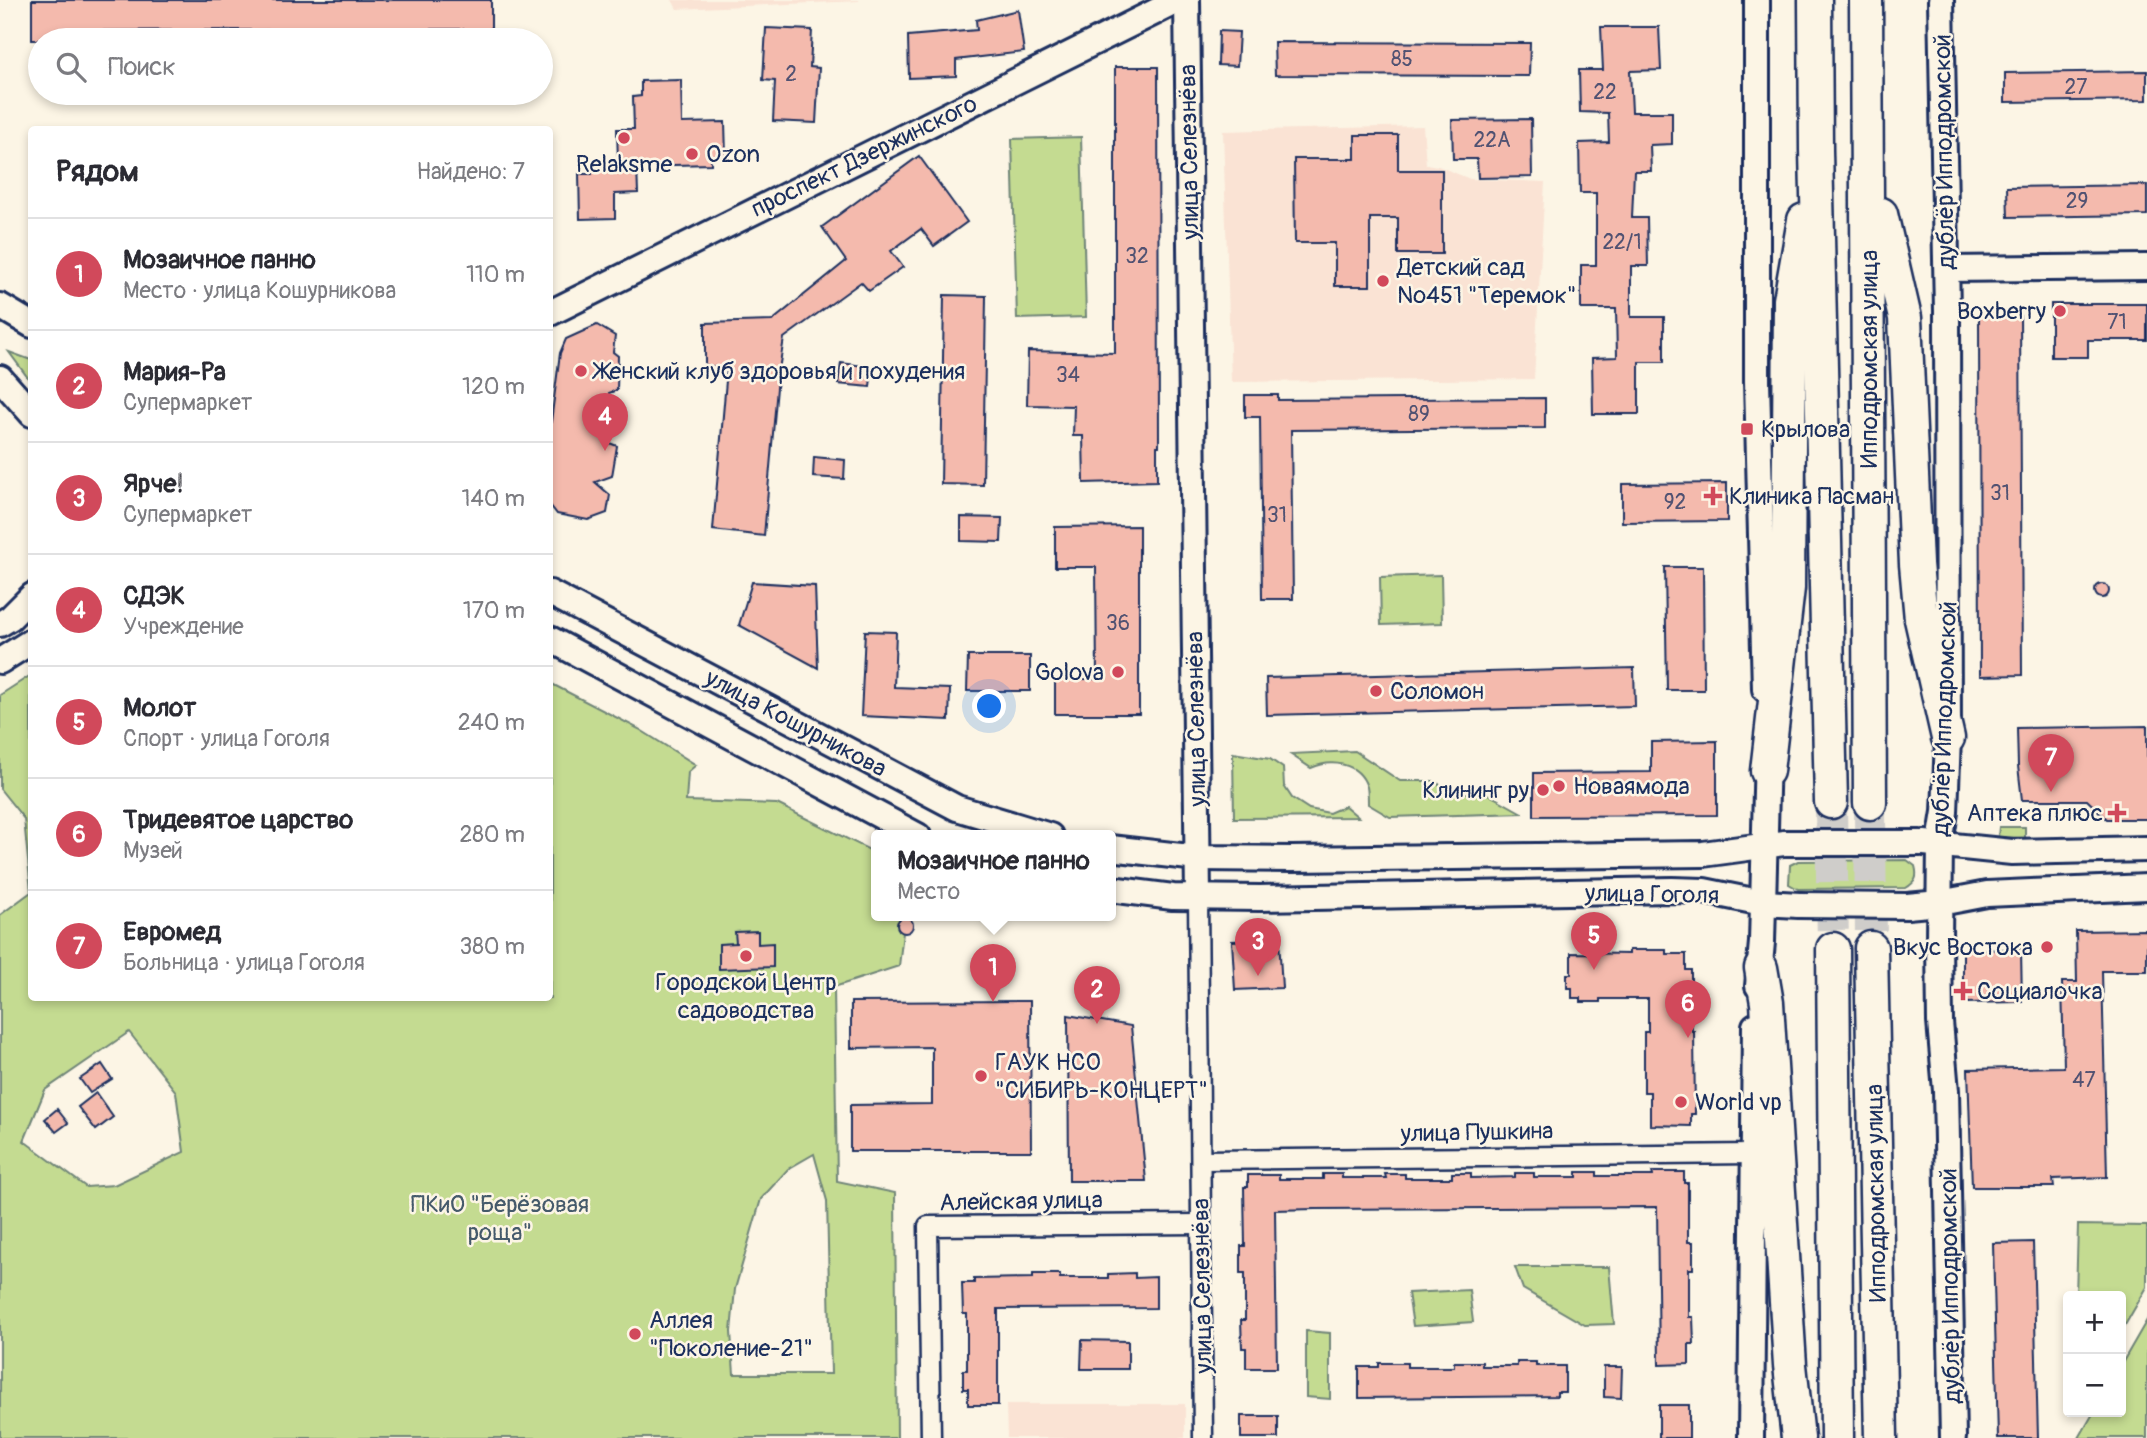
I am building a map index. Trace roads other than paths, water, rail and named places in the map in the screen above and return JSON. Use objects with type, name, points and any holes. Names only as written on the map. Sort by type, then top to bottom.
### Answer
[{"type":"highway","name":"Ипподромская улица","points":[[1815,0],[1831,802]]},
{"type":"highway","name":"Ипподромская улица","points":[[1866,0],[1870,803]]},
{"type":"highway","points":[[1767,771],[1788,588],[1790,300],[1816,150]]},
{"type":"highway","points":[[1868,161],[1905,318],[1921,620],[1948,738]]},
{"type":"highway","name":"Ипподромская улица","points":[[1871,948],[1881,1438]]},
{"type":"highway","name":"Ипподромская улица","points":[[1833,949],[1837,1438]]},
{"type":"highway","points":[[1762,955],[1790,1365],[1798,1438]]},
{"type":"street","name":"проспект Дзержинского","points":[[553,312],[1179,0]]},
{"type":"street","name":"улица Селезнёва","points":[[1186,0],[1202,1160],[1200,1224],[1203,1438]]},
{"type":"street","points":[[1751,1438],[1756,1001],[1762,955],[1767,771],[1757,381],[1757,0]]},
{"type":"street","name":"дублёр Ипподромской","points":[[1941,0],[1947,269],[1948,738],[1945,812],[1931,843],[1940,903],[1940,1022],[1946,1091],[1953,1438]]},
{"type":"street","points":[[1947,269],[2147,267]]},
{"type":"street","points":[[0,306],[28,323]]},
{"type":"street","points":[[0,378],[28,410]]},
{"type":"street","name":"улица Кошурникова","points":[[553,595],[957,808],[1030,830]]},
{"type":"street","points":[[0,624],[28,600]]},
{"type":"street","name":"улица Кошурникова","points":[[553,641],[907,830]]},
{"type":"street","points":[[0,661],[28,644]]},
{"type":"street","name":"улица Гоголя","points":[[1198,858],[1703,854],[1784,843],[1931,843],[2012,852],[2147,849]]},
{"type":"street","points":[[1116,849],[1198,858]]},
{"type":"street","name":"улица Гоголя","points":[[1198,897],[1672,890],[1704,891],[1763,903],[1907,906],[1987,894],[2147,887]]},
{"type":"street","points":[[1116,890],[1198,897]]},
{"type":"street","name":"улица Пушкина","points":[[1202,1160],[1753,1154]]},
{"type":"street","name":"Алейская улица","points":[[931,1438],[928,1226],[1200,1224]]},
{"type":"tunnel","points":[[1831,802],[1833,949]]},
{"type":"tunnel","points":[[1870,803],[1871,948]]},
{"type":"place","name":"Relaksme","points":[[624,138]]},
{"type":"place","name":"Ozon","points":[[692,154]]},
{"type":"place","name":"Детский сад №451 \"Теремок\"","points":[[1383,281]]},
{"type":"place","name":"Boxberry","points":[[2060,311]]},
{"type":"place","name":"Женский клуб здоровья и похудения","points":[[581,371]]},
{"type":"place","name":"Крылова","points":[[1747,429]]},
{"type":"place","name":"СДЭК","points":[[605,451]]},
{"type":"place","name":"Клиника Пасман","points":[[1713,496]]},
{"type":"place","name":"Golova","points":[[1118,672]]},
{"type":"place","name":"Соломон","points":[[1376,691]]},
{"type":"place","name":"Новаямода","points":[[1559,786]]},
{"type":"place","name":"Клининг ру","points":[[1543,790]]},
{"type":"place","name":"Евромед","points":[[2051,792]]},
{"type":"place","name":"Аптека плюс","points":[[2117,813]]},
{"type":"place","name":"Вкус Востока","points":[[2047,947]]},
{"type":"place","name":"Городской Центр садоводства","points":[[746,956]]},
{"type":"place","name":"Молот","points":[[1594,970]]},
{"type":"place","name":"Ярче!","points":[[1258,976]]},
{"type":"place","name":"Социалочка","points":[[1963,991]]},
{"type":"place","name":"Мозаичное панно","points":[[993,1002]]},
{"type":"place","name":"Мария-Ра","points":[[1097,1024]]},
{"type":"place","name":"Тридевятое царство","points":[[1688,1038]]},
{"type":"place","name":"ГАУК НСО \"СИБИРЬ-КОНЦЕРТ\"","points":[[981,1076]]},
{"type":"place","name":"World vp","points":[[1681,1102]]},
{"type":"place","name":"Аллея \"Поколение-21\"","points":[[635,1334]]},
{"type":"park label","name":"ПКиО \"Берёзовая роща\"","points":[[500,1218]]}]
